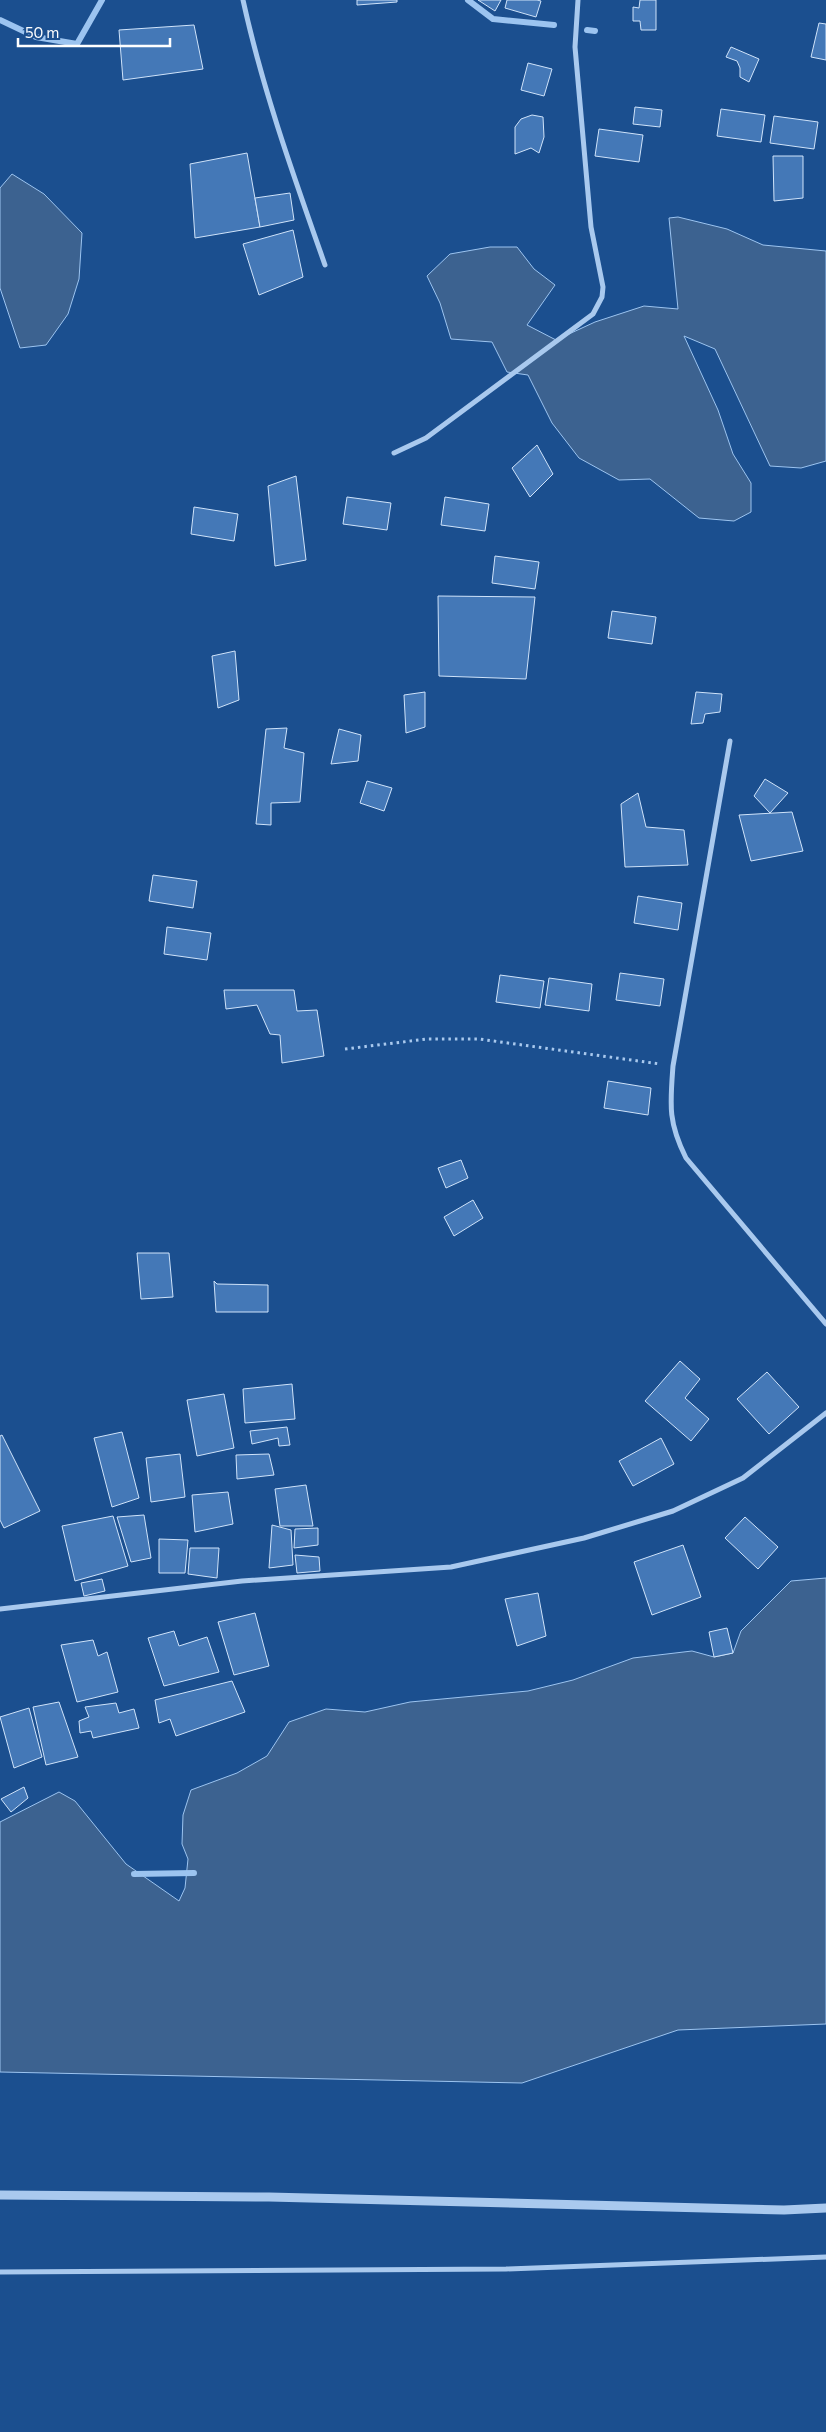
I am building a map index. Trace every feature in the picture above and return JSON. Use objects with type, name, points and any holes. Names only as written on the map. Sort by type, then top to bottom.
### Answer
[{"type":"street","points":[[242,0],[256,57],[282,144],[325,265]]},
{"type":"street","points":[[394,453],[426,438],[506,379],[592,314],[602,297],[603,286],[591,227],[575,48],[578,0]]},
{"type":"street","points":[[730,741],[673,1066],[670,1109],[675,1136],[686,1158],[826,1324]]},
{"type":"street","points":[[0,1609],[242,1581],[452,1568],[584,1538],[672,1511],[743,1478],[826,1413]]},
{"type":"street","points":[[0,2195],[269,2197],[784,2210],[826,2208]]},
{"type":"street","points":[[0,2272],[506,2270],[826,2257]]},
{"type":"path","points":[[345,1049],[427,1039],[479,1038],[673,1066]]},
{"type":"water","points":[[12,174],[44,194],[82,233],[79,279],[68,314],[46,345],[20,348],[0,288],[0,188]]},
{"type":"water","points":[[678,217],[727,229],[763,245],[826,251],[826,461],[801,468],[770,466],[715,349],[684,336],[718,410],[733,454],[751,483],[751,512],[734,521],[699,518],[650,479],[619,480],[579,458],[552,423],[528,375],[507,372],[492,342],[451,339],[440,303],[427,276],[450,254],[490,247],[517,247],[534,269],[555,285],[527,325],[556,340],[595,322],[644,306],[678,309],[669,218]]},
{"type":"water","points":[[826,1578],[826,2024],[678,2030],[522,2083],[0,2072],[0,1822],[59,1792],[75,1801],[126,1864],[179,1901],[185,1888],[188,1859],[182,1844],[183,1815],[191,1790],[237,1773],[267,1756],[289,1722],[326,1709],[365,1712],[410,1702],[528,1691],[573,1680],[633,1658],[692,1651],[714,1657],[733,1653],[741,1631],[791,1581]]},
{"type":"building","points":[[357,0],[397,0],[397,2],[357,5]]},
{"type":"building","points":[[478,0],[501,0],[495,11]]},
{"type":"building","points":[[507,0],[541,1],[536,17],[505,8]]},
{"type":"building","points":[[640,0],[656,0],[656,30],[641,30],[640,21],[633,21],[633,7],[639,8]]},
{"type":"building","points":[[819,23],[826,24],[826,60],[811,57]]},
{"type":"building","points":[[194,25],[203,69],[123,80],[119,30]]},
{"type":"building","points":[[731,47],[759,59],[749,82],[740,77],[740,68],[737,61],[726,57]]},
{"type":"building","points":[[528,63],[552,69],[544,96],[521,90]]},
{"type":"building","points":[[635,107],[662,110],[660,127],[633,124]]},
{"type":"building","points":[[721,109],[765,115],[761,142],[717,136]]},
{"type":"building","points":[[532,115],[543,117],[544,137],[539,153],[531,148],[515,154],[515,127],[521,119]]},
{"type":"building","points":[[774,116],[818,122],[814,149],[770,143]]},
{"type":"building","points":[[599,129],[643,135],[639,162],[595,156]]},
{"type":"building","points":[[247,153],[260,227],[195,238],[190,164]]},
{"type":"building","points":[[773,156],[803,156],[803,198],[774,201]]},
{"type":"building","points":[[290,193],[294,220],[260,227],[255,198]]},
{"type":"building","points":[[293,230],[303,277],[259,295],[243,244]]},
{"type":"building","points":[[537,445],[553,474],[530,497],[512,468]]},
{"type":"building","points":[[296,476],[306,560],[275,566],[268,486]]},
{"type":"building","points":[[347,497],[391,503],[387,530],[343,524]]},
{"type":"building","points":[[445,497],[489,504],[485,531],[441,525]]},
{"type":"building","points":[[194,507],[238,514],[234,541],[191,534]]},
{"type":"building","points":[[495,556],[539,562],[535,589],[492,583]]},
{"type":"building","points":[[438,596],[535,597],[526,679],[439,676]]},
{"type":"building","points":[[612,611],[656,617],[652,644],[608,638]]},
{"type":"building","points":[[235,651],[239,700],[218,708],[212,656]]},
{"type":"building","points":[[425,692],[425,727],[406,733],[404,695]]},
{"type":"building","points":[[696,692],[722,694],[720,712],[705,714],[703,723],[691,724]]},
{"type":"building","points":[[287,728],[284,748],[304,753],[300,802],[271,803],[271,825],[256,824],[266,729]]},
{"type":"building","points":[[339,729],[361,735],[358,761],[331,764]]},
{"type":"building","points":[[765,779],[788,793],[770,813],[754,796]]},
{"type":"building","points":[[367,781],[392,788],[384,811],[360,803]]},
{"type":"building","points":[[638,793],[646,827],[684,830],[688,865],[625,867],[621,804]]},
{"type":"building","points":[[792,812],[803,851],[751,861],[739,815]]},
{"type":"building","points":[[153,875],[197,881],[193,908],[149,901]]},
{"type":"building","points":[[638,896],[682,903],[678,930],[634,923]]},
{"type":"building","points":[[167,927],[211,933],[207,960],[164,954]]},
{"type":"building","points":[[620,973],[664,979],[660,1006],[616,1000]]},
{"type":"building","points":[[500,975],[544,981],[540,1008],[496,1002]]},
{"type":"building","points":[[549,978],[592,984],[589,1011],[545,1005]]},
{"type":"building","points":[[224,990],[294,990],[297,1011],[317,1010],[324,1056],[282,1063],[280,1035],[270,1034],[257,1005],[226,1009]]},
{"type":"building","points":[[608,1081],[651,1088],[648,1115],[604,1108]]},
{"type":"building","points":[[461,1160],[468,1178],[446,1188],[438,1168]]},
{"type":"building","points":[[473,1200],[483,1218],[454,1236],[444,1217]]},
{"type":"building","points":[[137,1253],[169,1253],[173,1297],[141,1299]]},
{"type":"building","points":[[214,1281],[217,1284],[268,1285],[268,1312],[216,1312]]},
{"type":"building","points":[[680,1361],[700,1379],[685,1398],[709,1419],[691,1441],[645,1401]]},
{"type":"building","points":[[767,1372],[799,1407],[769,1434],[737,1399]]},
{"type":"building","points":[[292,1384],[295,1419],[245,1423],[243,1389]]},
{"type":"building","points":[[224,1394],[234,1448],[197,1456],[187,1400]]},
{"type":"building","points":[[287,1427],[290,1445],[279,1446],[278,1438],[252,1444],[250,1431]]},
{"type":"building","points":[[122,1432],[139,1498],[112,1507],[94,1438]]},
{"type":"building","points":[[2,1435],[40,1511],[4,1528],[0,1520],[0,1436]]},
{"type":"building","points":[[661,1438],[674,1464],[633,1486],[619,1461]]},
{"type":"building","points":[[180,1454],[185,1497],[151,1502],[146,1458]]},
{"type":"building","points":[[269,1454],[274,1475],[237,1479],[236,1455]]},
{"type":"building","points":[[306,1485],[313,1526],[280,1526],[275,1489]]},
{"type":"building","points":[[228,1492],[233,1524],[195,1532],[192,1495]]},
{"type":"building","points":[[144,1515],[151,1558],[131,1562],[117,1517]]},
{"type":"building","points":[[113,1516],[128,1566],[75,1581],[62,1526]]},
{"type":"building","points":[[745,1517],[778,1547],[758,1569],[725,1538]]},
{"type":"building","points":[[272,1525],[291,1530],[293,1565],[269,1568]]},
{"type":"building","points":[[318,1528],[318,1545],[294,1548],[295,1529]]},
{"type":"building","points":[[159,1539],[188,1540],[185,1573],[159,1573]]},
{"type":"building","points":[[683,1545],[701,1597],[652,1615],[634,1562]]},
{"type":"building","points":[[190,1548],[219,1548],[217,1578],[188,1574]]},
{"type":"building","points":[[295,1555],[319,1557],[320,1571],[297,1573]]},
{"type":"building","points":[[102,1579],[105,1591],[84,1596],[81,1583]]},
{"type":"building","points":[[538,1593],[546,1636],[517,1646],[505,1599]]},
{"type":"building","points":[[255,1613],[269,1666],[234,1675],[218,1622]]},
{"type":"building","points":[[727,1628],[733,1653],[714,1657],[709,1632]]},
{"type":"building","points":[[174,1631],[179,1646],[207,1637],[219,1672],[164,1686],[148,1638]]},
{"type":"building","points":[[93,1640],[98,1656],[107,1652],[118,1692],[77,1702],[61,1645]]},
{"type":"building","points":[[232,1681],[245,1712],[176,1736],[170,1719],[159,1723],[155,1700]]},
{"type":"building","points":[[59,1702],[78,1757],[46,1765],[33,1707]]},
{"type":"building","points":[[116,1703],[119,1713],[134,1709],[139,1728],[93,1738],[91,1731],[80,1733],[79,1721],[89,1717],[85,1707]]},
{"type":"building","points":[[29,1708],[42,1757],[14,1768],[0,1717]]},
{"type":"building","points":[[24,1787],[28,1798],[11,1812],[1,1799]]},
{"type":"waterway","points":[[0,20],[36,37],[77,44],[102,0]]},
{"type":"waterway","points":[[468,0],[493,19],[554,25]]},
{"type":"waterway","points":[[587,30],[595,31]]},
{"type":"waterway","points":[[134,1874],[194,1873]]}]
